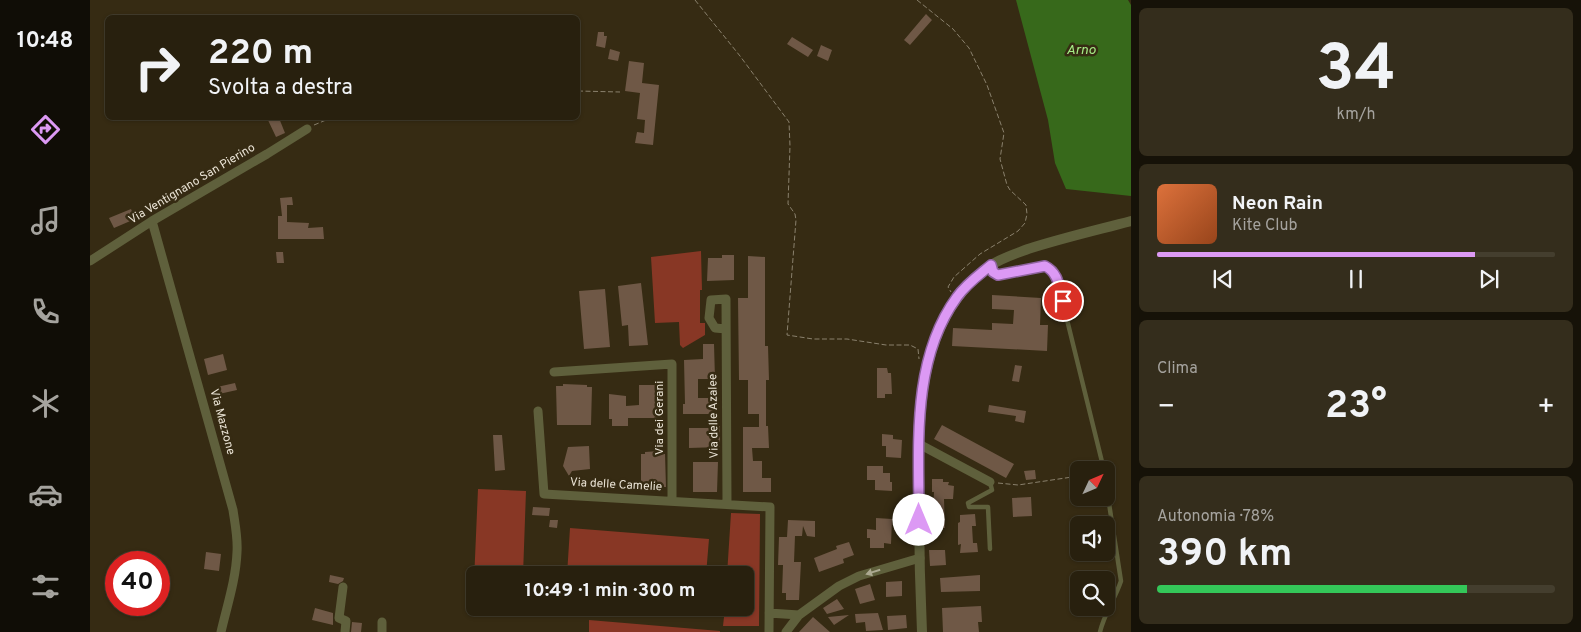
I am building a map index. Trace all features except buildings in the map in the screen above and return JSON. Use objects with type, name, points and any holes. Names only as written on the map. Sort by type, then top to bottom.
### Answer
[{"type":"street","name":"Via Ventignano San Pierino","points":[[90,261],[152,221],[307,129]]},
{"type":"street","name":"Via Mazzone","points":[[152,221],[233,510],[237,533],[235,571],[220,632]]},
{"type":"street","points":[[922,632],[919,444],[921,403],[928,364],[942,324],[957,297],[970,282],[991,265],[1040,245],[1131,221]]},
{"type":"street","name":"Via delle Azalee","points":[[726,328],[727,504]]},
{"type":"street","name":"Via dei Gerani","points":[[554,372],[672,364],[672,500]]},
{"type":"street","name":"Via delle Camelie","points":[[538,411],[544,494],[770,507],[769,613]]},
{"type":"street","points":[[919,444],[990,482]]},
{"type":"street","points":[[786,632],[799,615],[839,586],[859,576],[920,558]]},
{"type":"street","points":[[343,587],[339,618],[346,621],[345,632]]},
{"type":"street","points":[[770,632],[769,613],[799,615]]},
{"type":"street","points":[[382,622],[382,632]]},
{"type":"lane","points":[[991,265],[993,272],[998,275],[1045,266],[1056,275],[1102,461]]},
{"type":"lane","points":[[990,482],[992,490],[968,503],[969,507],[988,507],[990,549]]},
{"type":"lane","points":[[1100,632],[1103,619],[1121,581],[1109,506]]},
{"type":"path","points":[[695,0],[789,122],[788,204],[796,214],[796,220],[787,335],[813,339],[847,339],[886,345],[910,345],[918,350],[920,362],[928,364]]},
{"type":"path","points":[[916,0],[953,29],[969,48],[987,85],[1004,133],[1000,159],[1007,185],[1026,205],[1025,223],[1018,231],[980,254],[950,283],[948,287],[957,297]]},
{"type":"path","points":[[580,91],[620,92]]},
{"type":"path","points":[[307,129],[326,120]]},
{"type":"path","points":[[990,482],[1018,485],[1070,477]]},
{"type":"shaded area","points":[[701,251],[702,290],[700,290],[700,323],[705,323],[705,335],[683,348],[680,345],[679,322],[655,323],[651,257]]},
{"type":"shaded area","points":[[478,489],[526,491],[523,566],[475,566]]},
{"type":"shaded area","points":[[731,513],[760,514],[759,626],[723,626],[724,616],[754,616],[754,566],[728,566]]},
{"type":"shaded area","points":[[570,528],[709,539],[707,566],[568,566]]},
{"type":"shaded area","points":[[589,620],[720,631],[720,632],[589,632]]},
{"type":"water","name":"Arno","points":[[1016,0],[1128,0],[1131,5],[1131,196],[1066,189],[1055,163],[1048,120]]},
{"type":"route","points":[[919,520],[919,422],[924,383],[933,346],[942,324],[957,297],[970,282],[991,265],[993,272],[998,275],[1045,266],[1056,275],[1063,301]]}]
